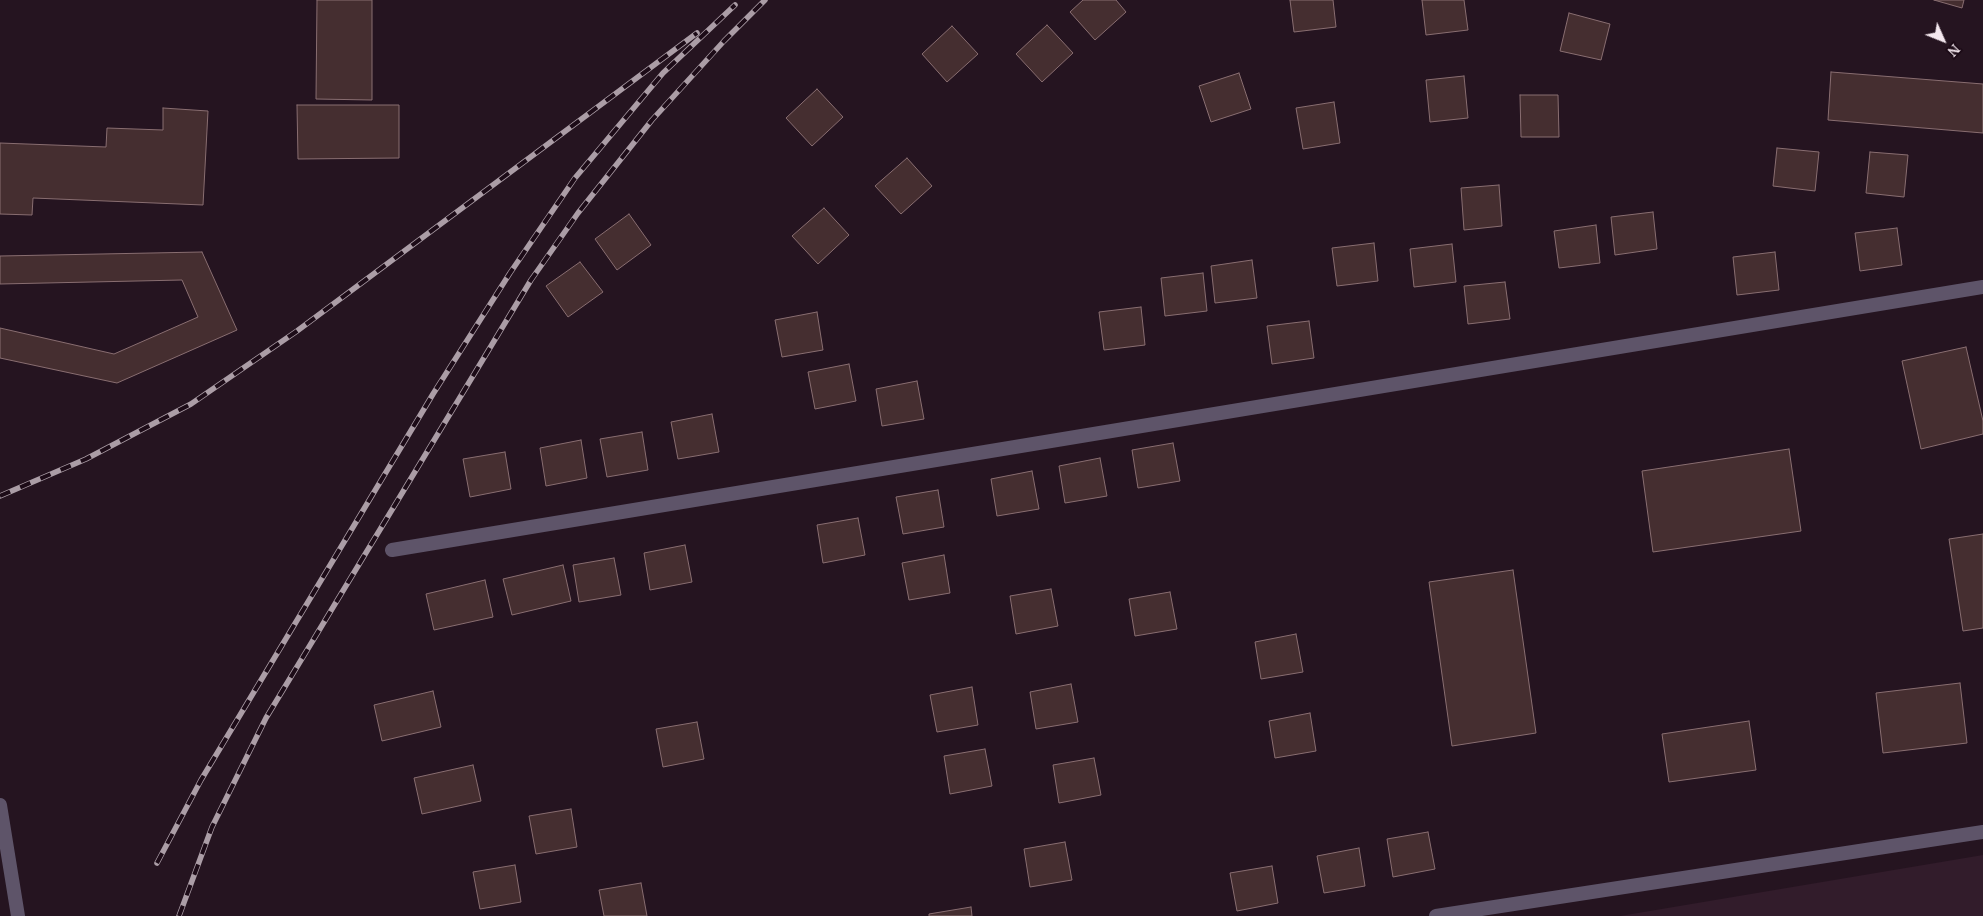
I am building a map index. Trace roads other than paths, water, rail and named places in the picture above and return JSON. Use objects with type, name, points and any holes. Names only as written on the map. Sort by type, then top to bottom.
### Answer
[{"type":"street","points":[[392,550],[1983,288]]},
{"type":"street","points":[[0,805],[18,916]]},
{"type":"street","points":[[1436,916],[1983,832]]},
{"type":"railway","points":[[179,916],[212,827],[266,718],[531,280],[578,213],[652,120],[724,41],[765,0]]},
{"type":"railway","points":[[157,863],[201,780],[433,394],[510,273],[575,178],[663,73],[735,5]]},
{"type":"railway","points":[[0,496],[86,459],[191,404],[297,331],[697,33]]}]
